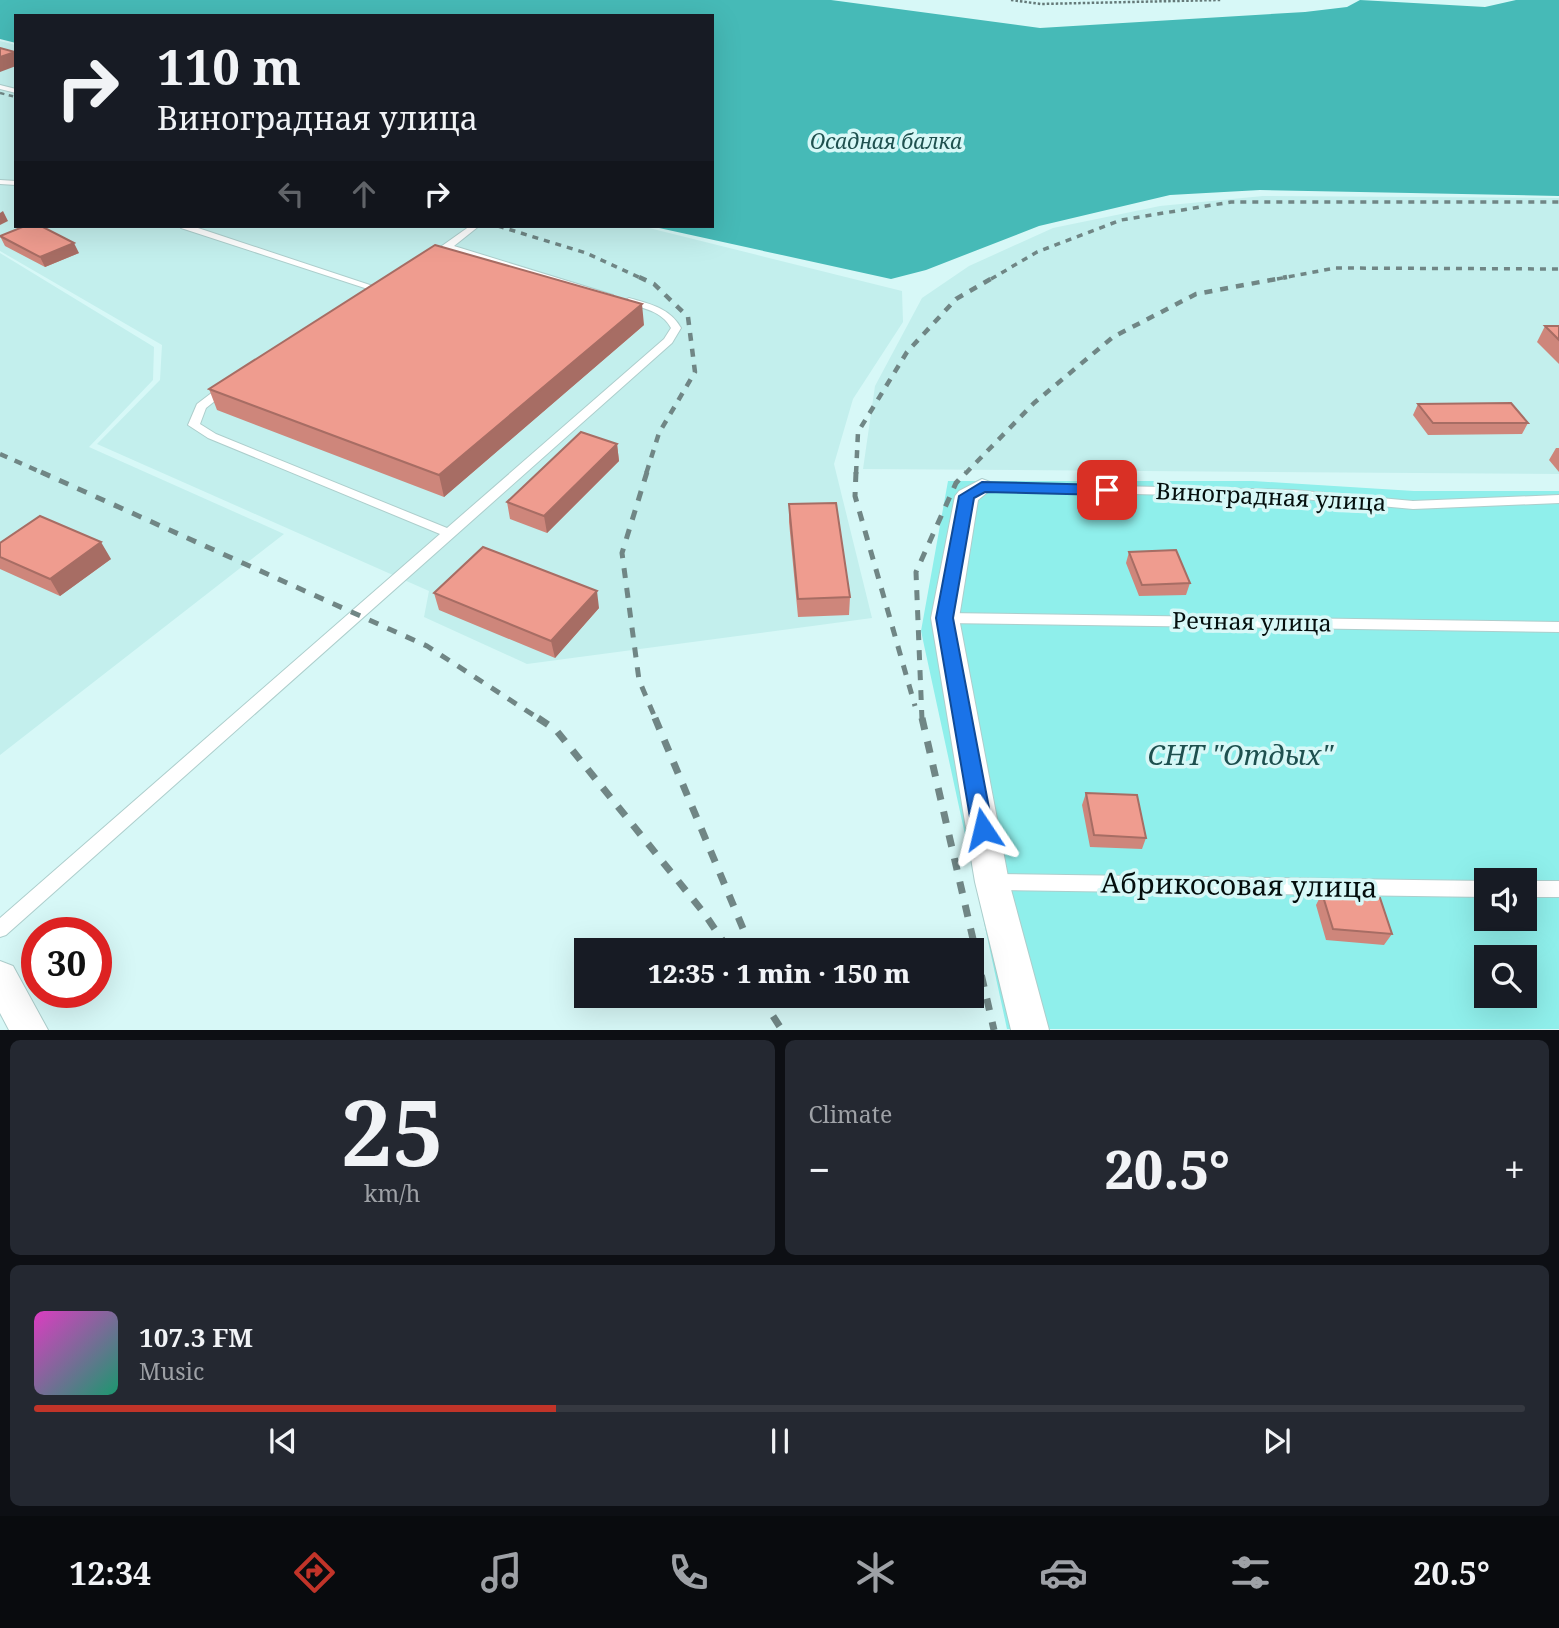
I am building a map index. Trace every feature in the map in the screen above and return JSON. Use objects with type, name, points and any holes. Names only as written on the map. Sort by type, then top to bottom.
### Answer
[{"type":"street","points":[[982,486],[967,496],[945,618],[992,882],[1030,1030]]},
{"type":"street","points":[[0,978],[30,1030]]},
{"type":"lane","points":[[190,228],[380,290]]},
{"type":"lane","points":[[0,929],[668,341],[676,328],[673,320],[647,306],[442,250],[472,228]]},
{"type":"lane","points":[[368,297],[391,282]]},
{"type":"lane","points":[[232,383],[201,406],[194,425],[212,436],[448,533]]},
{"type":"lane","name":"Виноградная улица","points":[[982,486],[1293,494],[1413,505],[1559,499]]},
{"type":"lane","name":"Речная улица","points":[[945,618],[1559,626]]},
{"type":"lane","name":"Абрикосовая улица","points":[[992,882],[1474,888]]},
{"type":"lane","points":[[1537,889],[1559,890]]},
{"type":"path","points":[[1011,0],[1041,4],[1222,0]]},
{"type":"shaded area","points":[[0,41],[14,44],[14,228],[649,228],[902,291],[903,322],[853,399],[834,464],[872,618],[527,664],[424,617],[429,591],[97,444],[160,380],[162,345],[0,251]]},
{"type":"shaded area","points":[[1263,196],[1559,198],[1559,474],[863,469],[875,386],[922,298],[969,266],[1053,228],[1160,206]]},
{"type":"shaded area","points":[[0,253],[154,347],[153,380],[89,447],[284,534],[0,755]]},
{"type":"green space","name":"СНТ \"Отдых\"","points":[[948,481],[1253,481],[1414,491],[1559,491],[1559,1029],[1007,1029],[921,631]]},
{"type":"water","name":"Осадная балка","points":[[0,0],[831,0],[1040,28],[1305,12],[1347,7],[1360,0],[1485,7],[1516,0],[1559,0],[1559,196],[1260,190],[1170,195],[1039,226],[926,270],[891,279],[659,228],[714,228],[714,14],[14,14],[14,42],[0,39]]},
{"type":"building","points":[[0,48],[14,52],[14,52],[0,57]]},
{"type":"building","points":[[20,228],[45,228],[74,243],[40,257],[0,236]]},
{"type":"building","points":[[435,245],[642,304],[439,475],[209,389]]},
{"type":"building","points":[[1545,326],[1559,326],[1559,340]]},
{"type":"building","points":[[1511,403],[1528,423],[1433,423],[1418,404]]},
{"type":"building","points":[[581,432],[617,444],[544,516],[507,502]]},
{"type":"building","points":[[836,503],[850,597],[798,599],[789,504]]},
{"type":"building","points":[[40,516],[101,542],[50,579],[0,557],[0,543]]},
{"type":"building","points":[[483,547],[597,591],[551,641],[434,593]]},
{"type":"building","points":[[1176,550],[1190,583],[1142,585],[1129,552]]},
{"type":"building","points":[[1086,793],[1137,795],[1146,838],[1094,835]]},
{"type":"building","points":[[1322,893],[1380,898],[1392,934],[1333,929]]},
{"type":"railway","points":[[0,93],[14,96]]},
{"type":"railway","points":[[991,279],[1037,252],[1121,220],[1231,202],[1559,202]]},
{"type":"railway","points":[[505,228],[586,253],[643,279]]},
{"type":"railway","points":[[1277,279],[1335,268],[1559,269]]},
{"type":"railway","points":[[639,277],[654,284],[688,317],[695,372],[659,433],[646,474]]},
{"type":"railway","points":[[856,474],[858,432],[907,352],[956,299],[994,277]]},
{"type":"railway","points":[[965,474],[1034,403],[1113,337],[1196,294],[1287,277]]},
{"type":"railway","points":[[0,454],[45,474]]},
{"type":"railway","points":[[41,472],[427,646],[541,720]]},
{"type":"railway","points":[[647,472],[622,553],[639,680],[656,720]]},
{"type":"railway","points":[[856,472],[855,496],[915,706]]},
{"type":"railway","points":[[922,720],[916,572],[956,483],[966,472]]},
{"type":"railway","points":[[655,718],[747,938]]},
{"type":"railway","points":[[922,718],[994,1030]]},
{"type":"railway","points":[[541,720],[556,730],[704,913],[721,938]]},
{"type":"railway","points":[[768,1008],[782,1030]]},
{"type":"route","points":[[983,829],[945,618],[967,496],[982,486],[1107,490]]}]
